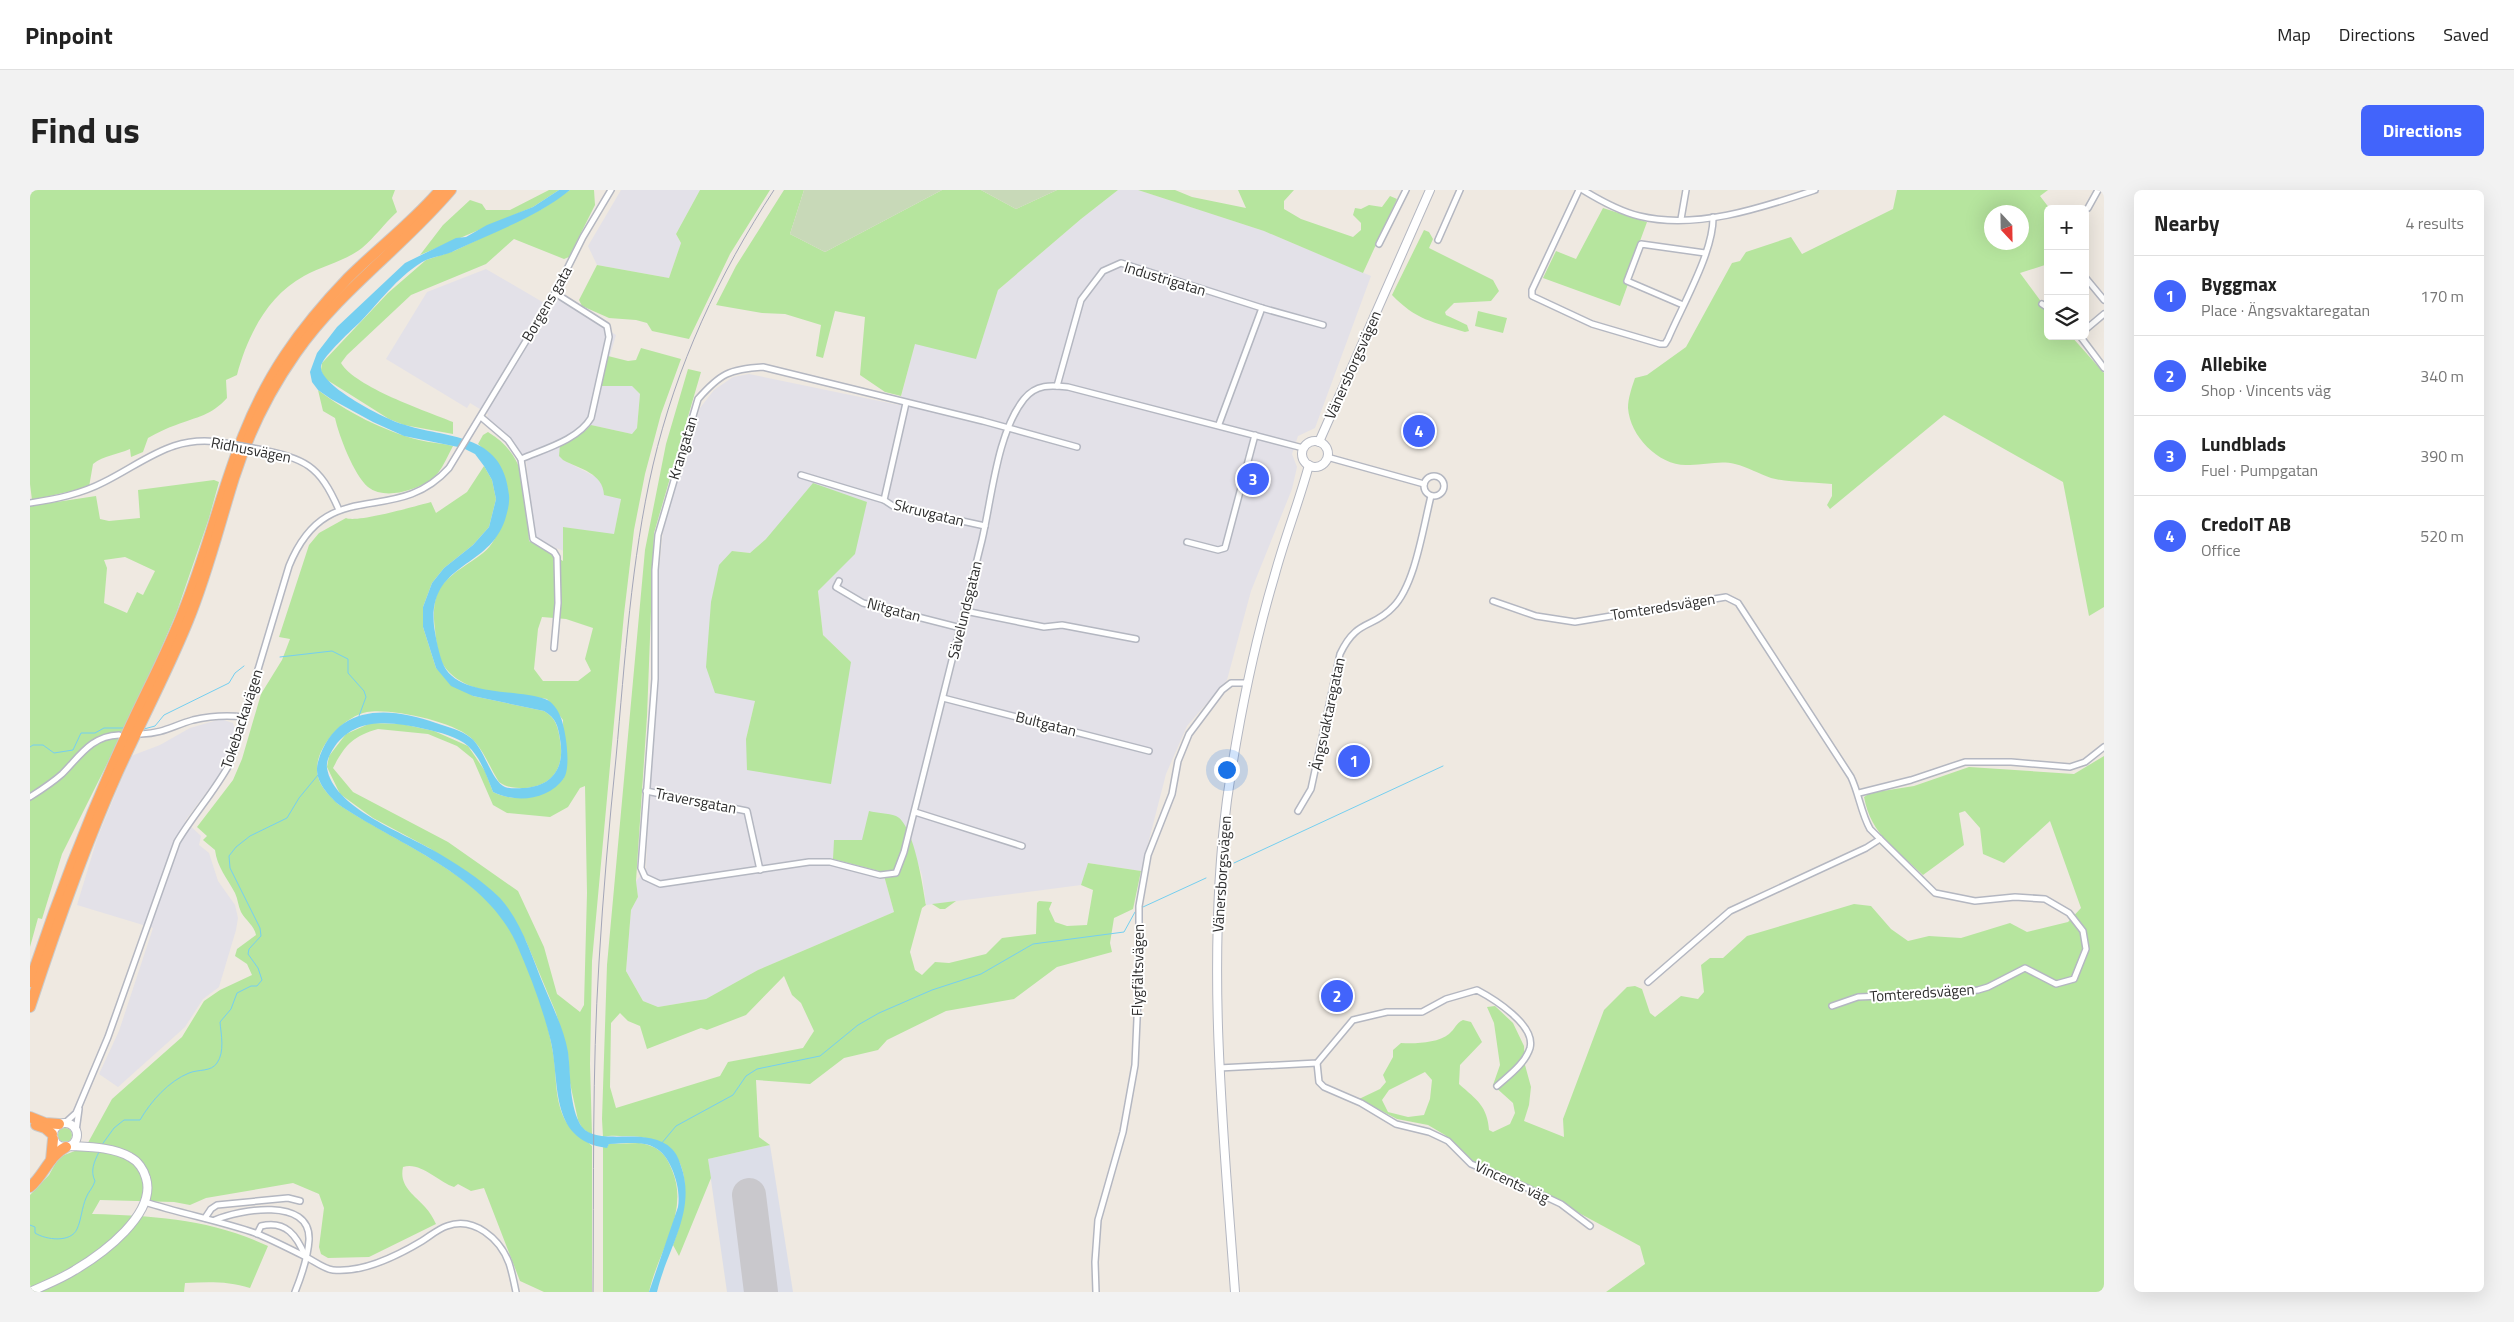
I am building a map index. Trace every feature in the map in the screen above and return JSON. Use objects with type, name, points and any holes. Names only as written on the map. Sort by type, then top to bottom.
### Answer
[{"type":"highway","points":[[30,982],[58,900],[99,796],[185,608],[225,481],[256,405],[286,354],[318,312],[349,278],[440,190]]},
{"type":"highway","points":[[30,1007],[63,910],[96,824],[189,620],[205,575],[235,476],[259,416],[295,354],[323,317],[354,284],[416,227],[451,190]]},
{"type":"highway","points":[[30,1117],[38,1121],[62,1124]]},
{"type":"highway","points":[[30,1124],[45,1128],[53,1137],[51,1160]]},
{"type":"highway","points":[[30,1187],[59,1150],[68,1147]]},
{"type":"main road","name":"Vänersborgsvägen","points":[[1319,442],[1430,190]]},
{"type":"main road","name":"Vänersborgsvägen","points":[[1387,287],[1435,190]]},
{"type":"main road","points":[[1310,442],[1319,442],[1326,448],[1327,457],[1320,465],[1309,465],[1302,457],[1303,448],[1310,442]]},
{"type":"main road","name":"Vänersborgsvägen","points":[[1235,1292],[1218,1068],[1216,971],[1220,882],[1228,794],[1247,683],[1275,572],[1309,465]]},
{"type":"main road","points":[[30,1292],[74,1271],[102,1251],[128,1227],[145,1202],[148,1188],[144,1171],[131,1158],[90,1147],[58,1145],[53,1137],[62,1124],[73,1126],[76,1133],[90,1147]]},
{"type":"main road","points":[[68,1147],[75,1141],[76,1133]]},
{"type":"street","name":"Borgens gata","points":[[481,417],[555,293],[583,237],[611,190]]},
{"type":"street","points":[[1379,244],[1406,190]]},
{"type":"street","points":[[1438,240],[1460,190]]},
{"type":"street","points":[[1713,217],[1714,228],[1706,253],[1664,344],[1592,324],[1532,296],[1532,290],[1581,190],[1610,205],[1640,216],[1681,219],[1713,217],[1758,209],[1807,191],[1815,190]]},
{"type":"street","points":[[1681,219],[1686,190]]},
{"type":"street","points":[[2089,206],[2098,190]]},
{"type":"street","points":[[1682,305],[1628,281],[1641,244],[1706,253]]},
{"type":"street","name":"Industrigatan","points":[[1058,386],[1081,300],[1103,272],[1121,263],[1262,308],[1323,325]]},
{"type":"street","points":[[2089,282],[2104,300]]},
{"type":"street","points":[[521,460],[571,436],[588,424],[591,418],[609,337],[606,326],[555,293]]},
{"type":"street","points":[[1219,424],[1262,308]]},
{"type":"street","points":[[2089,327],[2104,314]]},
{"type":"street","points":[[2083,340],[2104,368]]},
{"type":"street","name":"Krangatan","points":[[660,884],[645,877],[641,868],[655,679],[658,535],[698,399],[713,382],[728,371],[763,367],[1077,447]]},
{"type":"street","name":"Sävelundsgatan","points":[[660,884],[830,862],[880,875],[896,873],[904,852],[961,628],[986,526],[1007,428],[1024,399],[1033,390],[1046,385],[1058,386],[1219,424],[1303,448]]},
{"type":"street","name":"Skruvgatan","points":[[906,402],[884,500],[893,506],[986,526]]},
{"type":"street","points":[[481,417],[508,440],[521,460],[528,494],[533,539],[554,552],[558,560],[554,648]]},
{"type":"street","name":"Tokebackavägen","points":[[62,1124],[72,1119],[80,1104],[111,1029],[177,842],[189,822],[224,774],[244,717],[289,566],[297,546],[315,524],[339,510],[396,500],[418,493],[439,480],[456,458],[481,417]]},
{"type":"street","points":[[1188,542],[1218,550],[1225,548],[1255,435]]},
{"type":"street","name":"Ridhusvägen","points":[[30,502],[64,497],[85,491],[151,454],[175,445],[203,441],[258,449],[296,459],[315,470],[329,486],[339,510]]},
{"type":"street","points":[[1327,457],[1424,484]]},
{"type":"street","points":[[801,475],[884,500]]},
{"type":"street","points":[[1432,476],[1439,477],[1445,487],[1438,496],[1431,496],[1426,492],[1424,484],[1432,476]]},
{"type":"street","name":"Ängsvaktaregatan","points":[[1298,811],[1311,789],[1340,654],[1356,630],[1392,609],[1408,585],[1431,496]]},
{"type":"street","name":"Nitgatan","points":[[839,582],[836,587],[863,603],[961,628]]},
{"type":"street","name":"Tomteredsvägen","points":[[1494,601],[1536,616],[1575,622],[1726,597],[1738,603],[1851,777],[1859,793],[1864,818],[1880,839],[1935,893],[1975,901],[2015,897],[2045,899],[2056,904],[2077,922],[2083,931],[2086,949],[2077,975],[2074,979],[2062,984],[2025,968],[1988,987],[1978,990],[1858,997],[1832,1006]]},
{"type":"street","points":[[965,611],[1044,627],[1062,625],[1136,639]]},
{"type":"street","name":"Flygfältsvägen","points":[[1096,1292],[1095,1262],[1098,1220],[1123,1132],[1135,1065],[1139,973],[1139,906],[1148,855],[1172,794],[1178,761],[1189,734],[1222,690],[1231,683],[1247,683]]},
{"type":"street","name":"Bultgatan","points":[[943,698],[1149,751]]},
{"type":"street","points":[[140,734],[163,732],[184,723],[210,717],[244,717]]},
{"type":"street","points":[[30,797],[60,776],[91,743],[108,735],[119,735]]},
{"type":"street","points":[[1859,793],[1911,780],[1965,762],[2011,762],[2070,767],[2085,762],[2104,747]]},
{"type":"street","name":"Traversgatan","points":[[646,791],[747,811],[760,870]]},
{"type":"street","points":[[914,812],[1022,846]]},
{"type":"street","points":[[1648,982],[1730,911],[1866,848],[1880,839]]},
{"type":"street","points":[[1218,1068],[1317,1064],[1353,1020],[1387,1012],[1422,1012],[1446,999],[1477,990],[1513,1014],[1530,1038],[1530,1047],[1520,1065],[1497,1086]]},
{"type":"street","name":"Vincents väg","points":[[1317,1064],[1318,1082],[1324,1088],[1361,1103],[1396,1124],[1429,1132],[1448,1141],[1471,1164],[1508,1178],[1561,1204],[1590,1226]]},
{"type":"street","name":"Tokebackavägen","points":[[76,1133],[80,1104]]},
{"type":"street","points":[[205,1218],[210,1209],[217,1205],[288,1198],[300,1201]]},
{"type":"street","points":[[145,1202],[215,1220],[257,1234],[330,1270],[348,1270],[403,1252],[447,1226],[466,1224],[476,1226],[492,1238],[503,1250],[509,1263],[516,1292]]},
{"type":"street","points":[[215,1220],[233,1214],[274,1208],[285,1211],[302,1221],[309,1239],[295,1292]]},
{"type":"street","points":[[257,1234],[261,1226],[269,1224],[279,1226],[296,1236],[305,1256]]},
{"type":"shaded area","points":[[621,190],[700,190],[676,234],[681,243],[669,278],[597,265],[588,246]]},
{"type":"shaded area","points":[[1118,190],[1138,190],[1264,231],[1371,276],[1315,428],[1298,436],[1292,454],[1297,467],[1292,489],[1251,591],[1227,680],[1187,726],[1166,774],[1141,871],[1088,863],[1081,885],[926,905],[922,875],[914,853],[868,867],[883,872],[894,912],[758,970],[706,999],[658,1007],[643,1001],[626,971],[631,910],[638,897],[636,881],[646,870],[659,568],[664,524],[700,408],[714,390],[733,377],[749,374],[899,405],[915,343],[976,358],[998,290]],"holes":[[[766,539],[832,576],[818,591],[823,635],[851,662],[746,739],[755,701],[732,551],[750,553]]]},
{"type":"shaded area","points":[[486,269],[551,307],[557,298],[616,335],[601,386],[632,386],[640,394],[637,428],[632,434],[591,425],[585,431],[560,444],[559,456],[563,460],[598,478],[621,499],[614,535],[563,527],[564,551],[535,540],[526,460],[508,437],[487,417],[488,414],[470,403],[467,408],[386,359],[427,292]]},
{"type":"shaded area","points":[[221,719],[233,723],[235,730],[225,767],[185,821],[201,836],[199,845],[209,853],[218,881],[235,905],[238,918],[236,930],[219,987],[203,999],[185,1027],[118,1087],[99,1074],[119,1031],[153,928],[77,905],[97,839],[131,756],[160,745],[190,728]]},
{"type":"shaded area","points":[[770,1145],[793,1292],[727,1292],[708,1159]]},
{"type":"green space","points":[[30,190],[395,190],[392,198],[397,212],[362,248],[304,276],[279,295],[260,319],[246,346],[237,375],[226,380],[227,398],[216,408],[204,415],[148,438],[143,452],[131,457],[130,449],[97,461],[93,464],[89,487],[32,500],[30,484]]},
{"type":"green space","points":[[549,190],[559,190],[533,207],[420,255],[443,225],[470,200],[482,204],[486,210],[510,210]]},
{"type":"green space","points":[[570,190],[594,190],[595,205],[569,257],[564,259],[514,239],[486,264],[411,295],[347,355],[341,363],[349,372],[375,389],[453,422],[453,434],[404,425],[389,419],[324,378],[321,370],[322,363],[388,293],[426,260],[454,251],[542,209]]},
{"type":"green space","points":[[700,190],[770,190],[730,254],[689,339],[652,331],[647,323],[636,320],[609,318],[582,306],[579,300],[597,265],[669,278],[681,243],[676,234]]},
{"type":"green space","points":[[784,190],[804,190],[790,234],[825,252],[942,190],[981,190],[1016,209],[1057,190],[1118,190],[998,290],[976,359],[915,344],[901,396],[885,392],[860,375],[865,317],[835,311],[823,358],[816,356],[821,325],[785,314],[762,313],[716,305],[736,266]]},
{"type":"green space","points":[[804,190],[942,190],[825,252],[790,234]]},
{"type":"green space","points":[[981,190],[1057,190],[1016,209]]},
{"type":"green space","points":[[1138,190],[1175,190],[1192,197],[1246,208],[1238,190],[1294,190],[1284,201],[1284,209],[1301,219],[1353,237],[1361,230],[1361,223],[1353,215],[1355,208],[1361,209],[1369,205],[1382,207],[1390,196],[1397,199],[1363,273],[1264,231]]},
{"type":"green space","points":[[1897,190],[2048,190],[2040,196],[2047,205],[2044,205],[2044,265],[2020,273],[2044,306],[2044,340],[2075,340],[2104,373],[2104,607],[2089,616],[2063,482],[1944,415],[1830,509],[1827,505],[1832,496],[1832,484],[1778,480],[1740,465],[1729,463],[1676,464],[1665,460],[1647,447],[1634,429],[1628,408],[1629,396],[1635,378],[1647,375],[1686,347],[1732,263],[1740,261],[1746,252],[1791,237],[1802,254],[1893,209]]},
{"type":"green space","points":[[1603,208],[1647,222],[1625,282],[1628,284],[1620,306],[1543,278],[1556,251],[1576,259]]},
{"type":"green space","points":[[1424,230],[1429,232],[1433,239],[1429,248],[1493,280],[1499,291],[1491,301],[1454,303],[1445,312],[1446,315],[1467,325],[1469,331],[1465,332],[1417,315],[1392,295]]},
{"type":"green space","points":[[1478,311],[1507,318],[1503,333],[1475,326]]},
{"type":"green space","points":[[641,348],[681,359],[661,414],[645,474],[634,530],[624,614],[592,961],[590,1064],[592,1135],[582,1128],[578,1120],[570,1083],[568,1054],[556,1013],[526,941],[500,899],[431,849],[373,818],[340,794],[327,767],[329,756],[346,734],[371,723],[402,724],[434,731],[468,746],[485,771],[493,792],[503,796],[513,798],[530,795],[564,778],[563,720],[547,699],[492,692],[465,683],[453,676],[444,666],[439,653],[434,624],[435,601],[439,590],[447,580],[489,547],[496,536],[505,512],[508,490],[506,480],[496,462],[478,444],[483,435],[488,432],[502,442],[519,466],[526,494],[529,541],[563,561],[563,527],[614,534],[621,499],[604,495],[600,482],[595,477],[563,460],[559,456],[560,444],[585,431],[591,425],[632,434],[637,428],[640,394],[632,386],[601,386],[608,356],[628,361],[636,360]],"holes":[[[542,617],[566,619],[593,628],[585,659],[591,671],[578,681],[543,681],[534,669],[538,629]],[[378,729],[428,734],[457,746],[473,759],[493,805],[507,813],[550,817],[568,807],[580,788],[585,786],[587,893],[584,1005],[580,1012],[557,994],[544,947],[518,891],[448,842],[353,792],[333,768],[351,742],[362,735]]]},
{"type":"green space","points":[[688,369],[701,372],[654,533],[647,716],[636,881],[638,897],[631,910],[626,971],[643,1001],[658,1007],[706,999],[758,970],[894,912],[883,872],[833,859],[834,840],[862,840],[869,811],[896,816],[902,821],[913,843],[926,905],[922,908],[910,952],[915,970],[922,975],[935,962],[949,963],[986,954],[1002,938],[1036,934],[1037,903],[1039,901],[1052,902],[1049,909],[1055,922],[1067,926],[1087,925],[1093,890],[1081,885],[1088,863],[1141,871],[1133,909],[1114,918],[1110,943],[1112,952],[1057,967],[1014,999],[946,1011],[887,1040],[878,1050],[844,1058],[810,1084],[756,1080],[759,1137],[770,1145],[708,1159],[711,1178],[679,1256],[673,1245],[684,1207],[685,1189],[683,1172],[677,1157],[666,1146],[649,1139],[626,1136],[603,1137],[602,1119],[607,965],[645,550],[666,444]],"holes":[[[784,976],[792,995],[801,1003],[814,1031],[803,1048],[728,1062],[720,1076],[616,1108],[610,1087],[611,1023],[620,1013],[628,1021],[640,1026],[647,1049],[701,1028],[707,1030],[746,1015]]]},
{"type":"green space","points":[[318,390],[341,406],[379,426],[419,440],[453,446],[438,473],[425,483],[409,490],[394,493],[372,490],[352,465],[335,418],[323,411]]},
{"type":"green space","points":[[484,466],[492,480],[496,499],[489,527],[473,545],[444,568],[432,583],[423,607],[423,627],[436,668],[473,696],[544,711],[554,720],[561,750],[559,767],[550,779],[543,783],[525,788],[511,787],[499,782],[483,752],[470,737],[461,731],[420,717],[378,711],[357,715],[339,728],[324,746],[319,757],[318,777],[329,795],[338,804],[431,859],[476,890],[495,908],[516,941],[530,972],[546,1022],[553,1053],[557,1095],[561,1112],[570,1127],[592,1146],[592,1292],[544,1292],[520,1281],[484,1188],[471,1191],[458,1184],[454,1187],[423,1169],[409,1166],[403,1167],[402,1174],[405,1185],[428,1211],[436,1224],[369,1257],[328,1258],[321,1254],[319,1247],[324,1208],[319,1194],[293,1183],[206,1198],[190,1205],[174,1202],[100,1200],[92,1214],[161,1218],[204,1225],[225,1230],[268,1246],[250,1288],[226,1283],[202,1282],[185,1283],[184,1292],[30,1292],[30,1195],[49,1175],[59,1157],[80,1149],[84,1150],[112,1099],[182,1037],[204,1001],[220,990],[252,975],[247,964],[235,956],[237,949],[256,935],[255,932],[241,912],[235,893],[218,862],[215,850],[203,840],[207,836],[197,827],[233,780],[242,759],[261,694],[282,660],[290,639],[279,637],[309,545],[319,533],[346,518],[374,516],[431,502],[436,513],[467,492]]},
{"type":"green space","points":[[214,480],[219,482],[209,518],[176,614],[137,704],[62,854],[42,919],[38,918],[30,947],[30,506],[96,496],[100,519],[109,521],[140,518],[138,490]],"holes":[[[125,557],[155,571],[143,595],[137,592],[127,613],[104,603],[107,568],[104,560]]]},
{"type":"green space","points":[[813,483],[867,502],[855,554],[818,591],[823,635],[851,662],[831,784],[747,770],[746,739],[755,701],[715,693],[706,667],[711,602],[719,565],[732,551],[750,553],[766,539]]},
{"type":"green space","points":[[2104,756],[2104,1292],[1606,1292],[1645,1264],[1640,1246],[1509,1175],[1468,1161],[1445,1135],[1428,1125],[1397,1119],[1359,1099],[1380,1089],[1386,1082],[1383,1075],[1393,1057],[1393,1050],[1401,1043],[1419,1043],[1439,1039],[1449,1034],[1463,1020],[1471,1022],[1482,1042],[1460,1065],[1459,1084],[1480,1104],[1486,1115],[1489,1130],[1493,1132],[1510,1124],[1515,1113],[1513,1103],[1493,1085],[1500,1065],[1494,1023],[1487,1007],[1495,1006],[1513,1023],[1524,1046],[1525,1065],[1531,1087],[1529,1105],[1524,1121],[1564,1137],[1563,1119],[1604,1010],[1627,987],[1635,986],[1642,989],[1650,1013],[1655,1017],[1681,996],[1698,999],[1704,992],[1701,965],[1710,958],[1723,958],[1747,936],[1854,904],[1871,906],[1891,929],[1908,941],[1929,936],[1961,938],[2010,923],[2027,932],[2068,922],[2081,908],[2050,821],[2004,863],[1983,854],[1980,828],[1965,811],[1959,813],[1964,845],[1923,875],[1886,841],[1879,832],[1867,810],[1864,797],[1870,793],[1914,786],[1969,767],[2074,774]],"holes":[[[1425,1072],[1432,1080],[1430,1099],[1424,1115],[1408,1117],[1388,1112],[1382,1100],[1389,1090]]]},
{"type":"green space","points":[[956,901],[945,909],[940,909],[932,904]]},
{"type":"green space","points":[[62,1128],[68,1128],[72,1135],[68,1142],[62,1142],[58,1138],[58,1132]]},
{"type":"green space","points":[[639,1143],[660,1151],[672,1170],[677,1186],[675,1216],[649,1292],[603,1292],[603,1147],[607,1147],[609,1144]]},
{"type":"water","points":[[559,190],[570,190],[544,208],[515,223],[453,252],[426,260],[417,265],[400,279],[339,343],[321,366],[323,374],[330,382],[368,408],[402,424],[470,441],[484,448],[496,459],[504,474],[509,495],[509,505],[505,520],[497,536],[486,549],[449,578],[440,589],[435,605],[434,626],[437,641],[444,666],[452,676],[463,683],[491,690],[534,696],[548,700],[553,704],[561,718],[565,731],[567,766],[564,778],[549,791],[531,798],[502,796],[493,792],[480,762],[473,751],[464,743],[454,737],[436,732],[413,726],[388,723],[365,726],[344,736],[330,753],[327,768],[332,782],[342,795],[355,806],[370,817],[458,865],[493,891],[508,907],[526,940],[561,1027],[568,1052],[573,1105],[579,1122],[586,1130],[595,1135],[648,1138],[661,1142],[672,1149],[679,1159],[685,1183],[683,1214],[657,1292],[649,1292],[679,1202],[677,1183],[667,1159],[654,1147],[646,1144],[609,1144],[607,1148],[588,1143],[574,1133],[565,1121],[560,1106],[550,1038],[539,1002],[517,945],[503,920],[485,899],[463,880],[338,804],[322,786],[317,774],[318,762],[326,743],[337,729],[350,720],[365,714],[382,713],[418,717],[467,735],[480,749],[496,779],[505,787],[524,788],[543,783],[550,779],[559,766],[561,758],[560,739],[557,726],[551,716],[544,711],[473,696],[451,686],[436,668],[423,627],[423,607],[432,583],[444,568],[473,545],[489,527],[496,499],[492,480],[484,466],[475,454],[463,448],[404,436],[373,422],[318,390],[312,382],[310,372],[317,353],[337,327],[405,263],[456,238],[466,237],[487,225],[533,207]]},
{"type":"waterway","points":[[280,657],[332,651],[348,659],[348,673],[364,691],[366,697],[359,716]]},
{"type":"waterway","points":[[144,729],[155,726],[164,715],[229,683],[235,673],[244,666]]},
{"type":"waterway","points":[[30,747],[33,745],[43,745],[54,753],[73,750],[81,733],[95,733],[104,728],[123,728]]},
{"type":"waterway","points":[[1234,863],[1443,766]]},
{"type":"waterway","points":[[101,1146],[114,1128],[124,1120],[140,1120],[155,1099],[174,1081],[189,1073],[212,1068],[217,1063],[222,1048],[220,1022],[231,1009],[237,993],[251,986],[257,986],[262,980],[258,968],[248,954],[249,949],[261,936],[260,928],[230,868],[229,856],[236,847],[250,836],[287,818],[299,798],[318,775]]},
{"type":"waterway","points":[[1143,907],[1206,878]]},
{"type":"waterway","points":[[661,1144],[676,1126],[733,1095],[746,1076],[757,1069],[820,1056],[858,1025],[879,1013],[932,990],[981,974],[1033,944],[1124,932],[1135,912]]},
{"type":"waterway","points":[[30,1225],[35,1227],[35,1233],[52,1239],[69,1237],[74,1233],[77,1229],[86,1198],[95,1181],[93,1170],[99,1152]]},
{"type":"runway","points":[[749,1195],[761,1292]]},
{"type":"railway","points":[[593,1292],[594,1086],[599,962],[606,860],[626,648],[634,574],[645,501],[653,465],[674,392],[701,322],[735,254],[774,190]]},
{"type":"place","name":"CredoIT AB","points":[[1419,431]]},
{"type":"place","name":"Lundblads","points":[[1253,479]]},
{"type":"place","name":"Byggmax","points":[[1354,761]]},
{"type":"place","name":"Allebike","points":[[1337,996]]}]
